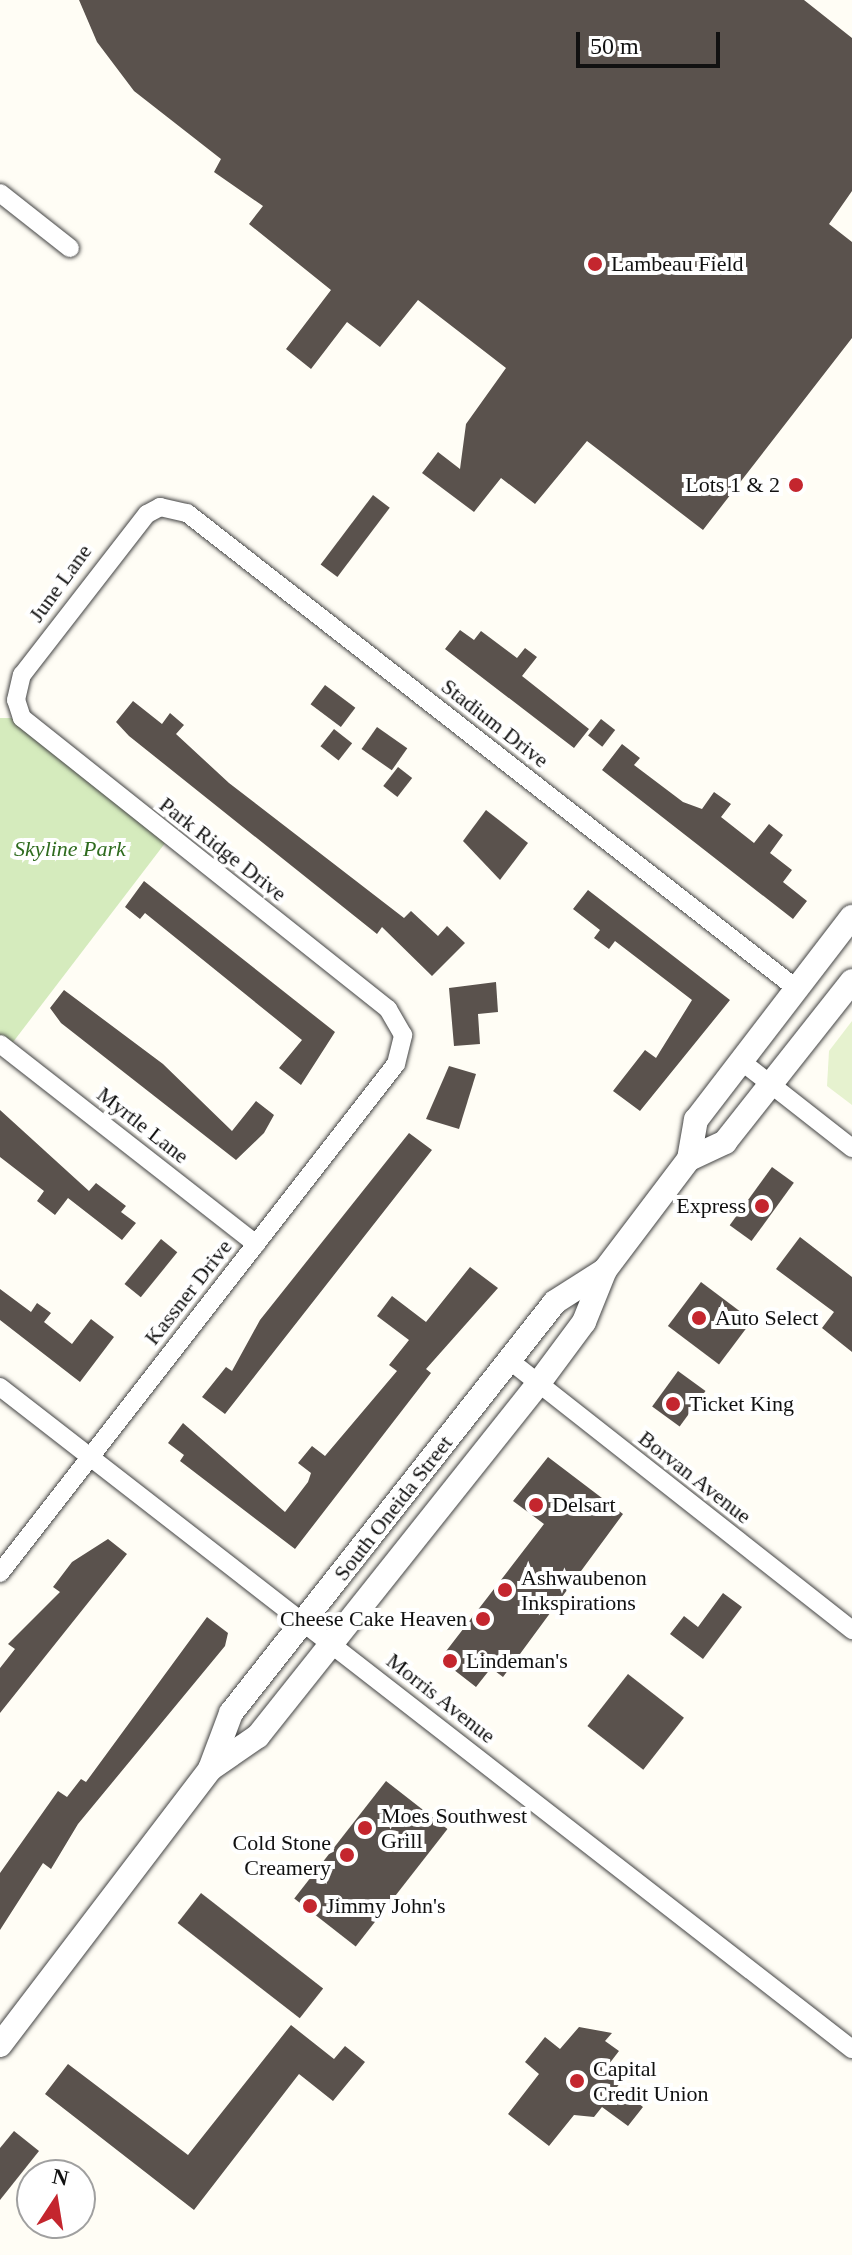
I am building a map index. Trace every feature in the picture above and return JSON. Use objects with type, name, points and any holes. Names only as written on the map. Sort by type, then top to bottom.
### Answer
[{"type":"street","points":[[0,193],[70,248]]},
{"type":"street","name":"June Lane","points":[[16,700],[22,675],[133,525],[160,507]]},
{"type":"street","name":"Stadium Drive","points":[[160,507],[187,513],[797,989]]},
{"type":"street","name":"Park Ridge Drive","points":[[16,700],[22,718],[388,1009],[403,1035]]},
{"type":"street","name":"South Oneida Street","points":[[210,1769],[258,1736],[538,1384],[584,1322],[605,1270],[689,1159],[696,1120],[852,917]]},
{"type":"street","name":"South Oneida Street","points":[[689,1159],[725,1142],[852,981]]},
{"type":"street","name":"Kassner Drive","points":[[0,1573],[396,1064],[403,1035]]},
{"type":"street","name":"Myrtle Lane","points":[[0,1044],[256,1244]]},
{"type":"street","points":[[741,1061],[852,1148]]},
{"type":"street","name":"South Oneida Street","points":[[0,2045],[210,1769],[231,1713],[302,1622],[555,1302],[605,1270]]},
{"type":"street","name":"Borvan Avenue","points":[[509,1360],[852,1630]]},
{"type":"street","name":"Morris Avenue","points":[[0,1387],[852,2049]]},
{"type":"green space","name":"Skyline Park","points":[[0,718],[22,718],[169,838],[7,1050],[0,1044]]},
{"type":"green space","points":[[852,1021],[852,1105],[827,1086],[829,1051]]},
{"type":"building","name":"Lambeau Field","points":[[79,0],[804,0],[852,38],[852,191],[829,224],[852,242],[852,338],[703,530],[587,441],[535,504],[501,478],[474,512],[422,473],[438,452],[460,469],[466,424],[506,368],[418,300],[380,347],[347,322],[311,369],[286,349],[331,290],[249,224],[263,206],[214,172],[221,159],[134,91],[97,42]]},
{"type":"building","points":[[373,495],[390,508],[337,577],[321,564]]},
{"type":"building","points":[[460,630],[474,640],[481,631],[517,658],[525,648],[537,657],[522,676],[589,729],[574,748],[445,649]]},
{"type":"building","points":[[325,685],[355,708],[341,727],[311,704]]},
{"type":"building","points":[[133,701],[162,724],[170,713],[184,725],[176,734],[229,783],[404,918],[411,911],[438,936],[447,926],[465,943],[432,976],[382,927],[377,934],[129,736],[116,722]]},
{"type":"building","points":[[601,719],[615,730],[602,747],[588,736]]},
{"type":"building","points":[[377,727],[407,748],[392,770],[362,749]]},
{"type":"building","points":[[334,729],[352,743],[339,760],[320,746]]},
{"type":"building","points":[[622,744],[640,758],[634,765],[683,802],[702,809],[714,792],[731,804],[721,817],[754,843],[769,824],[783,835],[770,853],[792,870],[783,882],[807,901],[793,919],[602,770]]},
{"type":"building","points":[[398,767],[412,778],[397,797],[383,786]]},
{"type":"building","points":[[486,810],[528,843],[500,880],[463,841]]},
{"type":"building","points":[[144,881],[335,1032],[301,1085],[279,1068],[302,1040],[145,913],[140,919],[125,907]]},
{"type":"building","points":[[588,890],[730,1000],[640,1111],[613,1091],[645,1050],[656,1058],[692,1000],[615,941],[609,949],[594,938],[600,930],[573,909]]},
{"type":"building","points":[[496,982],[498,1012],[478,1014],[480,1044],[454,1046],[449,988]]},
{"type":"building","points":[[64,990],[163,1064],[232,1131],[256,1101],[274,1115],[264,1133],[236,1160],[61,1023],[50,1008]]},
{"type":"building","points":[[449,1066],[476,1074],[459,1129],[426,1119]]},
{"type":"building","points":[[0,1110],[89,1191],[96,1183],[126,1206],[121,1212],[136,1223],[122,1240],[68,1198],[55,1215],[37,1201],[44,1191],[0,1157]]},
{"type":"building","points":[[409,1133],[432,1150],[225,1414],[202,1397],[226,1367],[232,1371],[260,1320]]},
{"type":"building","points":[[772,1167],[794,1183],[752,1241],[730,1225]]},
{"type":"building","points":[[800,1237],[852,1277],[852,1352],[822,1328],[834,1312],[776,1269]]},
{"type":"building","points":[[161,1239],[177,1252],[141,1297],[124,1284]]},
{"type":"building","points":[[470,1267],[498,1288],[426,1369],[431,1373],[295,1549],[180,1461],[184,1455],[168,1443],[183,1423],[285,1512],[308,1482],[311,1473],[298,1463],[312,1446],[325,1456],[397,1371],[389,1365],[409,1340],[377,1316],[392,1296],[426,1322]]},
{"type":"building","points":[[701,1282],[752,1321],[719,1364],[668,1326]]},
{"type":"building","points":[[0,1289],[31,1312],[37,1303],[51,1313],[44,1322],[72,1344],[91,1319],[114,1337],[80,1382],[0,1320]]},
{"type":"building","points":[[678,1371],[706,1391],[680,1427],[652,1407]]},
{"type":"building","points":[[548,1457],[623,1514],[503,1677],[491,1668],[476,1687],[440,1659],[544,1524],[513,1501]]},
{"type":"building","points":[[108,1539],[127,1554],[0,1713],[0,1668],[15,1649],[8,1644],[60,1592],[53,1587],[72,1562]]},
{"type":"building","points":[[723,1593],[742,1607],[703,1659],[670,1634],[684,1616],[698,1627]]},
{"type":"building","points":[[207,1617],[228,1633],[225,1646],[78,1824],[51,1869],[43,1863],[0,1930],[0,1873],[58,1791],[67,1797],[81,1779],[86,1782]]},
{"type":"building","points":[[628,1674],[684,1718],[643,1770],[587,1726]]},
{"type":"building","points":[[386,1781],[447,1829],[356,1946],[294,1898]]},
{"type":"building","points":[[201,1893],[323,1988],[300,2018],[178,1923]]},
{"type":"building","points":[[291,2025],[334,2059],[345,2046],[365,2062],[333,2101],[299,2074],[194,2210],[45,2094],[68,2064],[188,2155]]},
{"type":"building","name":"Capital Credit Union","points":[[579,2027],[612,2033],[605,2041],[619,2051],[609,2064],[626,2076],[617,2087],[643,2107],[628,2126],[602,2107],[594,2117],[574,2115],[549,2146],[508,2114],[539,2074],[525,2062],[545,2037],[560,2049]]},
{"type":"building","points":[[14,2131],[39,2151],[33,2159],[16,2159],[16,2180],[0,2200],[0,2148]]},
{"type":"place","name":"Lambeau Field","points":[[595,264]]},
{"type":"place","name":"Lots 1 & 2","points":[[796,485]]},
{"type":"place","name":"Express","points":[[762,1206]]},
{"type":"place","name":"Auto Select","points":[[699,1318]]},
{"type":"place","name":"Ticket King","points":[[673,1404]]},
{"type":"place","name":"Delsart","points":[[536,1505]]},
{"type":"place","name":"Ashwaubenon Inkspirations","points":[[505,1590]]},
{"type":"place","name":"Cheese Cake Heaven","points":[[483,1619]]},
{"type":"place","name":"Lindeman's","points":[[450,1661]]},
{"type":"place","name":"Moes Southwest Grill","points":[[365,1828]]},
{"type":"place","name":"Cold Stone Creamery","points":[[347,1855]]},
{"type":"place","name":"Jimmy John's","points":[[310,1906]]},
{"type":"place","name":"Capital Credit Union","points":[[577,2081]]}]
